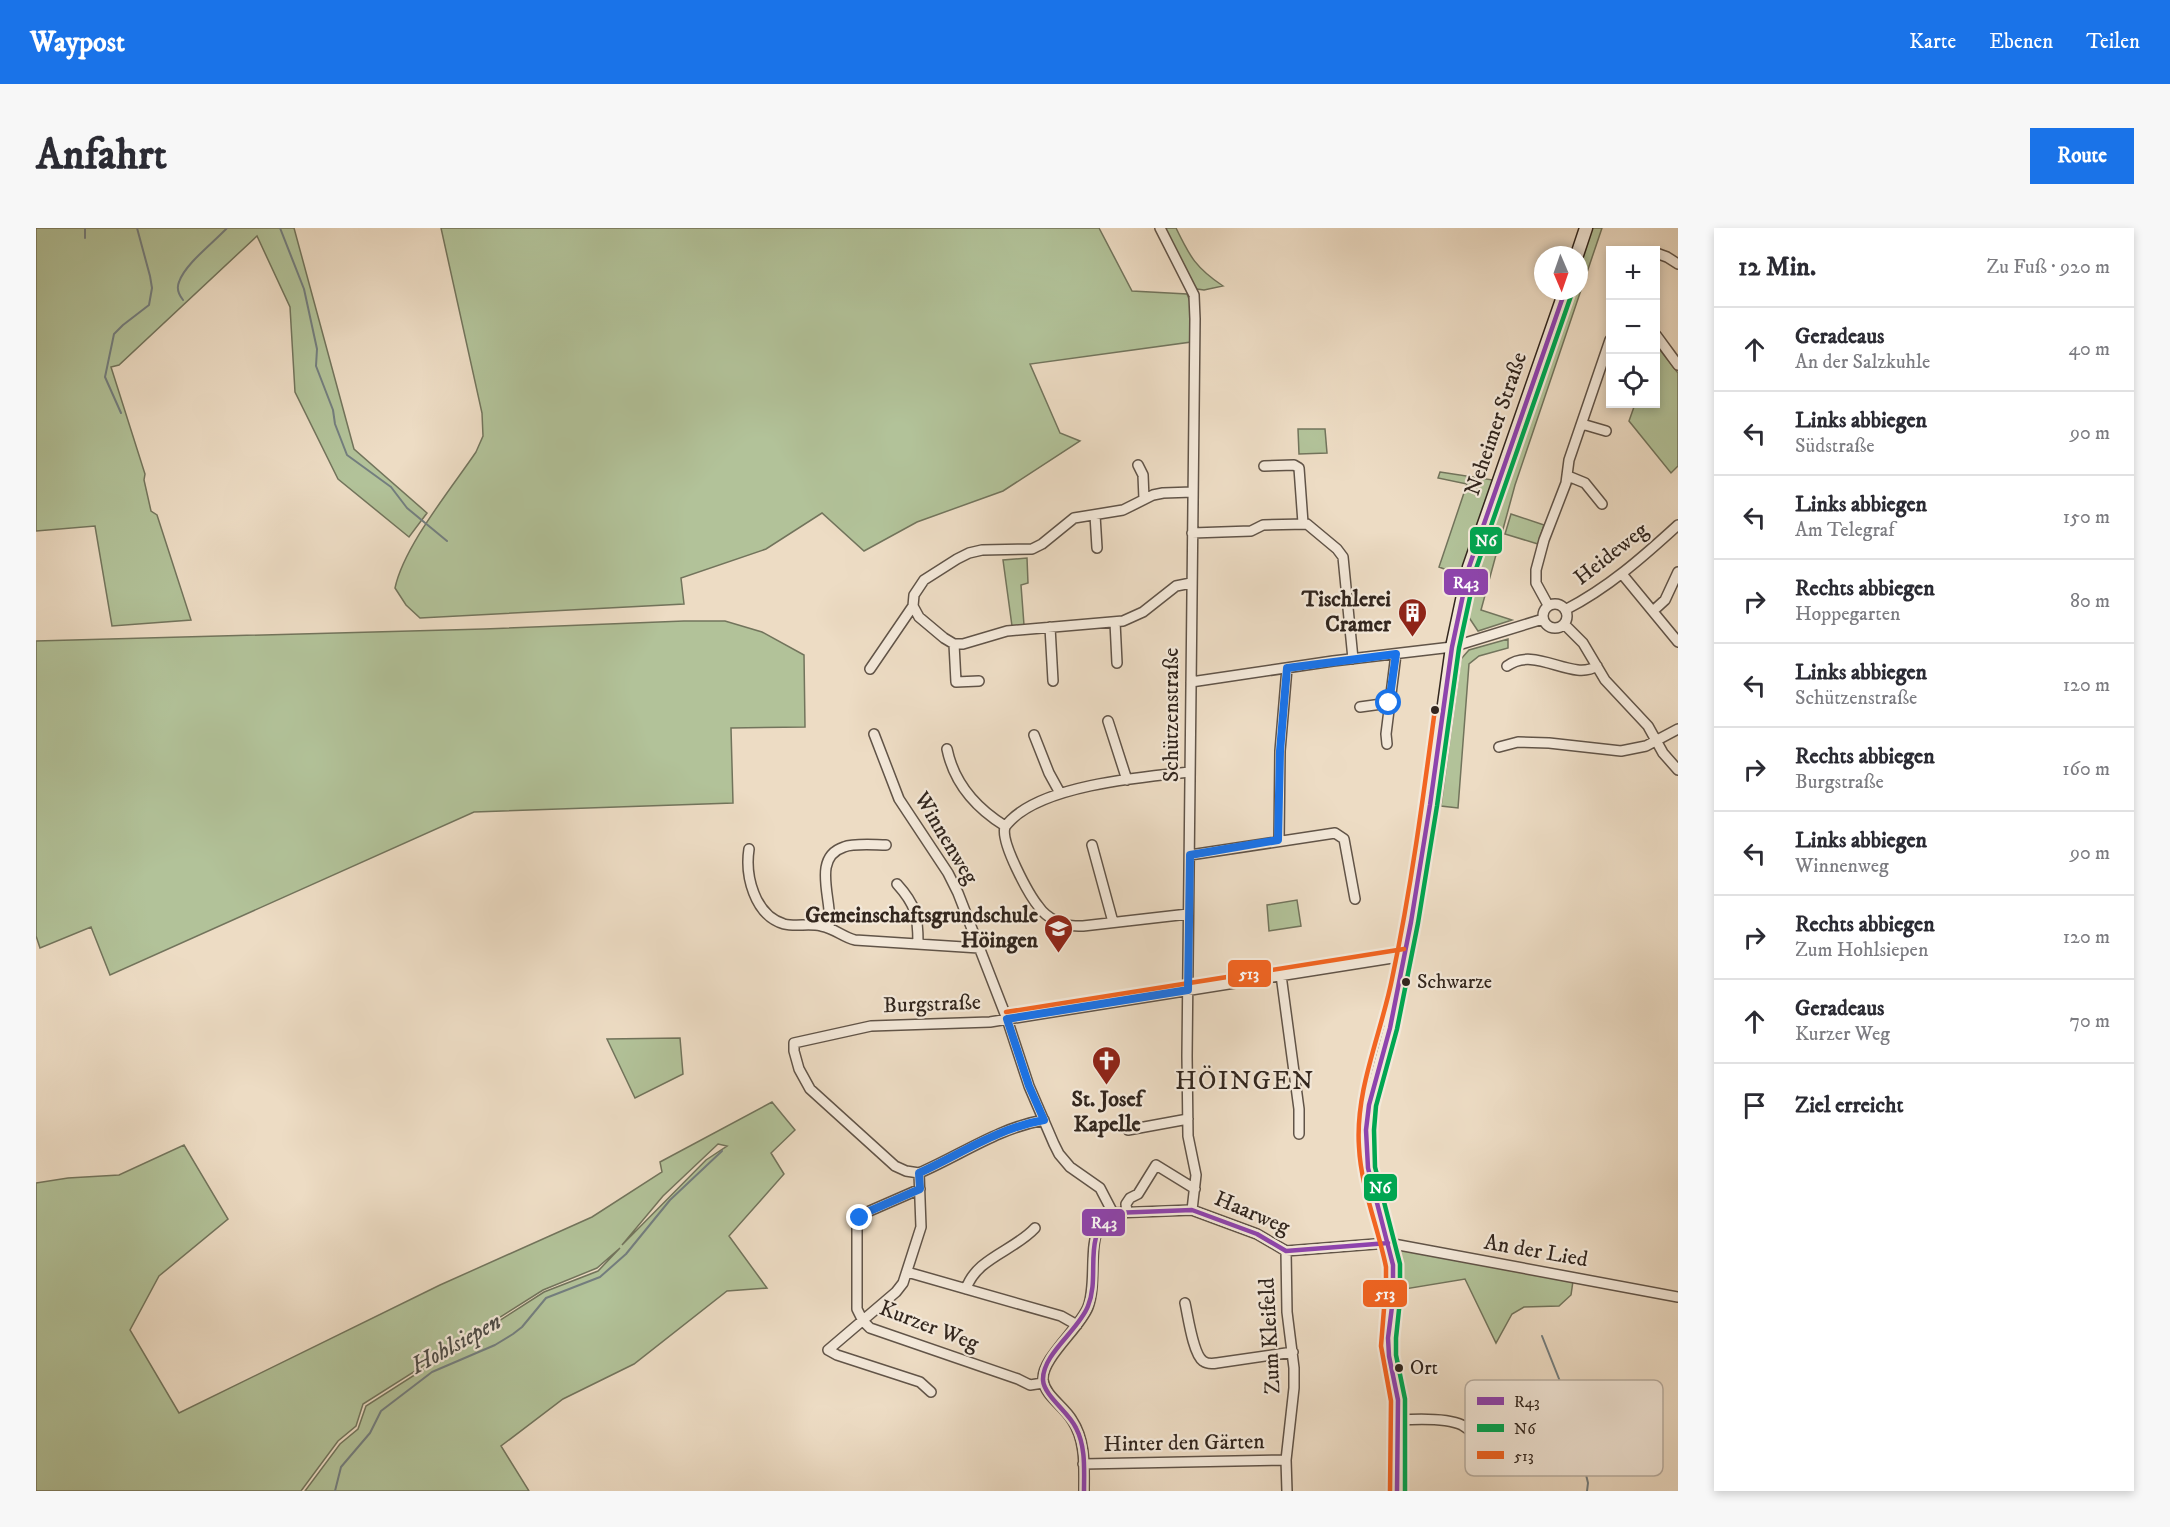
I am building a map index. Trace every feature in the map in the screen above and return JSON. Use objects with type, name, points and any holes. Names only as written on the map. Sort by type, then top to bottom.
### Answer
[{"type":"main road","points":[[1580,246],[1586,228]]},
{"type":"main road","name":"Neheimer Straße","points":[[1397,1491],[1399,1420],[1396,1388],[1388,1347],[1394,1282],[1388,1243],[1368,1168],[1366,1130],[1369,1105],[1390,1028],[1405,956],[1430,808],[1452,647],[1469,567],[1562,300]]},
{"type":"street","name":"Schützenstraße","points":[[1160,228],[1194,295],[1188,914],[1188,1136],[1196,1175],[1192,1210]]},
{"type":"street","points":[[1660,254],[1678,264]]},
{"type":"street","points":[[1660,340],[1678,364]]},
{"type":"street","points":[[1606,370],[1569,460],[1568,476],[1544,540],[1536,570],[1536,583],[1548,605],[1543,612],[1543,620],[1550,627],[1557,628],[1563,624],[1583,643],[1605,680],[1648,726],[1663,753],[1678,770]]},
{"type":"street","points":[[1582,424],[1606,431]]},
{"type":"street","points":[[1138,465],[1143,475],[1144,499]]},
{"type":"street","points":[[1264,466],[1294,465],[1299,468],[1303,523]]},
{"type":"street","points":[[1568,476],[1585,483],[1602,504]]},
{"type":"street","points":[[870,669],[913,606],[914,595],[924,580],[957,559],[981,550],[1032,549],[1042,544],[1069,521],[1130,508],[1144,499],[1163,493],[1193,492]]},
{"type":"street","points":[[1095,515],[1097,548]]},
{"type":"street","points":[[1192,533],[1251,531],[1263,525],[1307,524],[1337,549],[1343,557],[1353,659]]},
{"type":"street","name":"Heideweg","points":[[1565,610],[1597,592],[1622,574],[1678,525]]},
{"type":"street","points":[[1653,611],[1665,600],[1678,572]]},
{"type":"street","points":[[1622,574],[1678,642]]},
{"type":"street","points":[[913,606],[919,617],[954,644],[971,642],[1007,631],[1115,622],[1136,616],[1176,586],[1191,583]]},
{"type":"street","name":"Heideweg","points":[[1548,605],[1560,605],[1565,610],[1567,618],[1563,624]]},
{"type":"street","points":[[1191,682],[1452,647],[1543,620]]},
{"type":"street","points":[[1115,622],[1117,663]]},
{"type":"street","points":[[1050,627],[1053,681]]},
{"type":"street","points":[[954,644],[956,682],[979,681]]},
{"type":"street","points":[[1387,744],[1389,703],[1396,654]]},
{"type":"street","points":[[1507,666],[1515,660],[1528,660],[1584,671],[1597,666]]},
{"type":"street","points":[[1278,840],[1280,751],[1287,668]]},
{"type":"street","points":[[1360,707],[1389,703]]},
{"type":"street","points":[[1108,721],[1127,780]]},
{"type":"street","points":[[1499,747],[1518,742],[1550,743],[1621,751],[1646,746],[1678,729]]},
{"type":"street","name":"Winnenweg","points":[[874,734],[894,790],[924,840],[954,883],[1007,1019],[1029,1086],[1059,1154],[1070,1167],[1100,1188],[1113,1213]]},
{"type":"street","points":[[1034,735],[1049,773],[1060,793]]},
{"type":"street","points":[[947,749],[951,766],[959,783],[976,802],[1005,826],[1006,839],[1015,865],[1032,898],[1047,915],[1067,926],[1188,914]]},
{"type":"street","points":[[1005,826],[1023,810],[1060,793],[1127,780],[1190,772]]},
{"type":"street","points":[[1190,855],[1328,832],[1339,834],[1346,845],[1355,899]]},
{"type":"street","points":[[829,927],[831,918],[825,868],[829,856],[844,846],[886,845]]},
{"type":"street","points":[[1092,845],[1113,922]]},
{"type":"street","points":[[749,849],[747,862],[751,885],[768,915],[778,922],[788,925],[829,927],[855,940],[979,948]]},
{"type":"street","points":[[897,884],[915,910],[918,922],[918,943]]},
{"type":"street","name":"Burgstraße","points":[[919,1173],[895,1166],[810,1089],[799,1069],[794,1043],[871,1026],[990,1022],[1405,956]]},
{"type":"street","points":[[1281,975],[1299,1109],[1299,1134]]},
{"type":"street","points":[[1128,1130],[1188,1119]]},
{"type":"street","points":[[931,1392],[920,1382],[828,1350],[900,1288],[921,1227],[919,1173],[1005,1130],[1025,1123],[1044,1120]]},
{"type":"street","points":[[1127,1212],[1126,1204],[1130,1198],[1138,1194],[1156,1165],[1195,1189]]},
{"type":"street","name":"Kurzer Weg","points":[[920,1189],[865,1213],[860,1218],[857,1226],[857,1309],[863,1321],[870,1328],[1030,1385],[1043,1383]]},
{"type":"street","name":"Haarweg","points":[[1113,1213],[1192,1210],[1257,1234],[1286,1251],[1388,1243]]},
{"type":"street","points":[[1084,1491],[1081,1442],[1074,1421],[1046,1390],[1042,1377],[1047,1365],[1087,1308],[1090,1299],[1095,1244],[1100,1226],[1113,1213]]},
{"type":"street","points":[[966,1289],[969,1278],[976,1269],[1026,1238],[1035,1228]]},
{"type":"street","name":"An der Lied","points":[[1388,1243],[1678,1297]]},
{"type":"street","name":"Zum Kleifeld","points":[[1286,1251],[1287,1312],[1293,1352],[1294,1388],[1286,1460],[1287,1491]]},
{"type":"street","points":[[907,1272],[1061,1316],[1077,1325]]},
{"type":"street","points":[[1185,1303],[1201,1360],[1217,1363],[1293,1352]]},
{"type":"street","points":[[1399,1420],[1448,1422],[1465,1428]]},
{"type":"street","name":"Hinter den Gärten","points":[[1083,1464],[1286,1460]]},
{"type":"green space","points":[[36,228],[294,228],[354,449],[427,513],[409,537],[338,479],[295,392],[290,307],[257,236],[119,365],[111,367],[145,474],[144,480],[151,511],[157,515],[191,620],[112,626],[95,526],[36,531]]},
{"type":"green space","points":[[441,228],[1099,228],[1132,291],[1187,294],[1191,304],[1191,342],[1030,364],[1060,433],[1080,441],[1003,491],[917,522],[864,551],[822,513],[766,549],[681,578],[684,604],[420,618],[406,605],[395,588],[400,572],[418,536],[476,452],[483,436],[482,413]]},
{"type":"green space","points":[[1164,228],[1176,228],[1195,261],[1223,286],[1197,289],[1189,279]]},
{"type":"green space","points":[[1590,228],[1602,228],[1588,269],[1588,246],[1584,246]]},
{"type":"green space","points":[[1565,300],[1578,300],[1515,485],[1481,610],[1512,620],[1478,631],[1466,613],[1476,563]]},
{"type":"green space","points":[[1660,350],[1678,373],[1678,466],[1671,473],[1629,421],[1634,408],[1660,408]]},
{"type":"green space","points":[[1298,429],[1325,429],[1327,453],[1299,454]]},
{"type":"green space","points":[[1440,472],[1493,480],[1460,575],[1439,567],[1467,484],[1438,478]]},
{"type":"green space","points":[[1511,514],[1544,525],[1538,544],[1505,534]]},
{"type":"green space","points":[[1027,558],[1028,583],[1021,585],[1024,625],[1012,626],[1003,560]]},
{"type":"green space","points":[[725,621],[762,632],[804,655],[805,727],[731,728],[733,803],[474,812],[110,975],[91,927],[40,948],[36,936],[36,641],[484,629]]},
{"type":"green space","points":[[1508,639],[1508,648],[1479,656],[1469,664],[1458,808],[1441,806],[1461,659],[1469,650]]},
{"type":"green space","points":[[1297,900],[1301,926],[1269,931],[1267,905]]},
{"type":"green space","points":[[680,1038],[683,1074],[635,1098],[607,1039]]},
{"type":"green space","points":[[772,1102],[795,1130],[771,1153],[784,1174],[729,1236],[767,1288],[727,1291],[634,1364],[563,1399],[501,1446],[529,1491],[305,1491],[340,1444],[358,1429],[366,1406],[544,1292],[598,1271],[620,1248],[597,1268],[543,1290],[363,1404],[356,1426],[338,1441],[301,1491],[36,1491],[36,1183],[68,1178],[119,1175],[184,1145],[228,1219],[159,1276],[130,1330],[179,1413],[440,1285],[592,1217],[662,1172],[660,1162]],"holes":[[[718,1144],[727,1146],[706,1160],[622,1245],[663,1196]]]},
{"type":"green space","points":[[1395,1248],[1573,1281],[1571,1295],[1559,1306],[1524,1307],[1512,1314],[1496,1343],[1465,1279],[1405,1289]]},
{"type":"waterway","points":[[85,228],[85,238]]},
{"type":"waterway","points":[[121,413],[105,377],[114,334],[149,305],[152,288],[137,228]]},
{"type":"waterway","points":[[183,300],[178,287],[182,275],[227,228]]},
{"type":"waterway","points":[[280,228],[304,289],[317,349],[316,366],[347,455],[391,487],[407,508],[447,541]]},
{"type":"waterway","name":"Hohlsiepen","points":[[335,1491],[341,1467],[370,1433],[381,1411],[432,1372],[495,1345],[513,1334],[522,1327],[546,1298],[600,1277],[626,1254],[670,1200],[722,1151]]},
{"type":"waterway","points":[[1542,1336],[1559,1380]]},
{"type":"waterway","points":[[1586,1476],[1587,1491]]},
{"type":"transit line","name":"R43","points":[[1397,1491],[1398,1400],[1389,1356],[1388,1338],[1393,1299],[1393,1265],[1368,1168],[1366,1130],[1369,1105],[1390,1028],[1411,922],[1452,647],[1469,567],[1562,300]]},
{"type":"transit line","name":"N6","points":[[1405,1491],[1405,1399],[1396,1355],[1400,1264],[1375,1167],[1376,1106],[1397,1029],[1418,923],[1459,648],[1476,569],[1570,300]]},
{"type":"transit line","name":"513","points":[[1390,1491],[1391,1401],[1381,1346],[1386,1267],[1360,1162],[1359,1126],[1365,1083],[1399,945],[1435,709]]},
{"type":"transit line","name":"513","points":[[1006,1012],[1404,949]]},
{"type":"transit line","name":"R43","points":[[1084,1491],[1084,1459],[1079,1435],[1073,1422],[1044,1386],[1044,1370],[1054,1351],[1077,1324],[1088,1306],[1093,1281],[1093,1256],[1097,1233],[1113,1213],[1192,1210],[1257,1234],[1286,1251],[1388,1243]]},
{"type":"place","name":"Tischlerei Cramer","points":[[1412,638]]},
{"type":"place","name":"Gemeinschaftsgrundschule Höingen","points":[[1059,954]]},
{"type":"place","name":"Schwarze","points":[[1406,982]]},
{"type":"place","name":"St. Josef Kapelle","points":[[1107,1086]]},
{"type":"place","name":"Ort","points":[[1399,1368]]},
{"type":"district","name":"HÖINGEN","points":[[1245,1081]]},
{"type":"route","points":[[860,1218],[865,1213],[920,1189],[919,1173],[1005,1130],[1025,1123],[1044,1120],[1029,1086],[1007,1019],[1188,990],[1190,855],[1278,840],[1280,751],[1287,668],[1396,654],[1389,703]]}]
